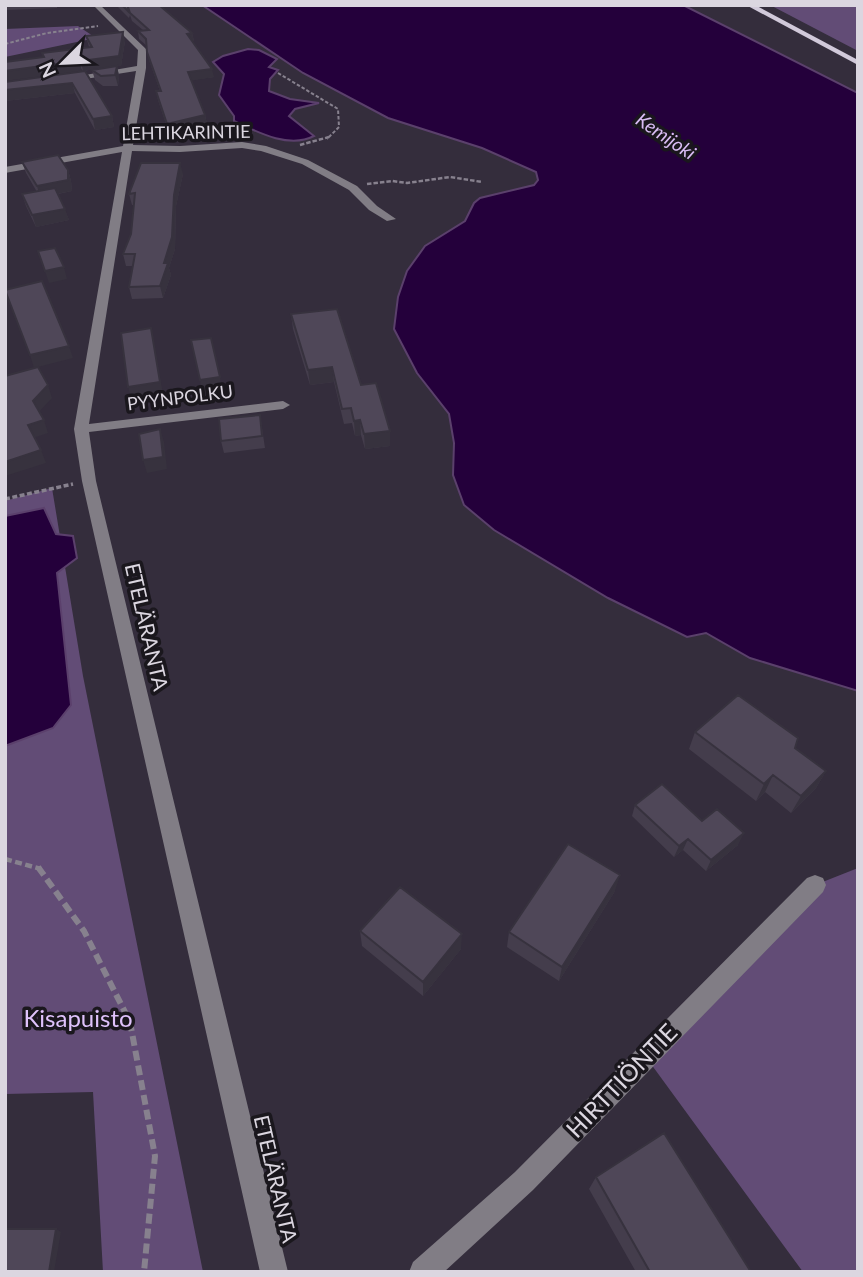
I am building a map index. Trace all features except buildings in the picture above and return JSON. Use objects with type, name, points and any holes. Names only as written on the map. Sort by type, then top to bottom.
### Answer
[{"type":"main road","points":[[749,5],[858,62]]},
{"type":"street","points":[[60,79],[142,68],[142,49],[96,5]]},
{"type":"street","name":"ETELÄRANTA","points":[[142,68],[81,429],[89,481],[274,1272]]},
{"type":"street","name":"LEHTIKARINTIE","points":[[5,170],[127,148],[180,149],[242,145],[276,151],[305,162],[353,188],[373,208],[391,219]]},
{"type":"street","name":"PYYNPOLKU","points":[[81,429],[283,405]]},
{"type":"street","name":"HIRTTIÖNTIE","points":[[423,1272],[524,1181],[815,885]]},
{"type":"path","points":[[5,44],[47,33],[117,24]]},
{"type":"path","points":[[276,151],[326,140],[339,127],[338,109],[278,73]]},
{"type":"path","points":[[353,188],[375,182],[407,183],[450,177],[482,182]]},
{"type":"path","points":[[5,499],[89,481]]},
{"type":"path","points":[[5,859],[40,868],[84,930],[130,1022],[155,1156],[144,1272]]},
{"type":"green space","points":[[770,5],[858,5],[858,51]]},
{"type":"green space","points":[[78,26],[96,38],[5,57],[5,29]]},
{"type":"green space","name":"Kisapuisto","points":[[52,488],[83,676],[203,1272],[103,1272],[93,1092],[5,1094],[5,501]]},
{"type":"green space","points":[[858,868],[858,1272],[803,1272],[651,1064],[815,885]]},
{"type":"water","name":"Kemijoki","points":[[202,5],[683,5],[858,93],[858,691],[750,658],[706,633],[687,637],[608,598],[494,530],[464,505],[453,475],[454,443],[449,414],[417,373],[394,329],[398,297],[407,271],[425,246],[465,221],[474,203],[480,198],[534,185],[538,180],[536,172],[482,148],[388,118],[303,73]]},
{"type":"water","points":[[248,49],[259,50],[277,59],[269,67],[278,70],[270,79],[269,91],[290,99],[319,103],[295,109],[289,116],[314,136],[304,140],[284,140],[234,121],[234,116],[219,95],[224,74],[213,62],[223,56]]},
{"type":"water","points":[[44,508],[56,534],[73,536],[77,558],[57,573],[71,705],[53,728],[5,746],[5,516]]}]
